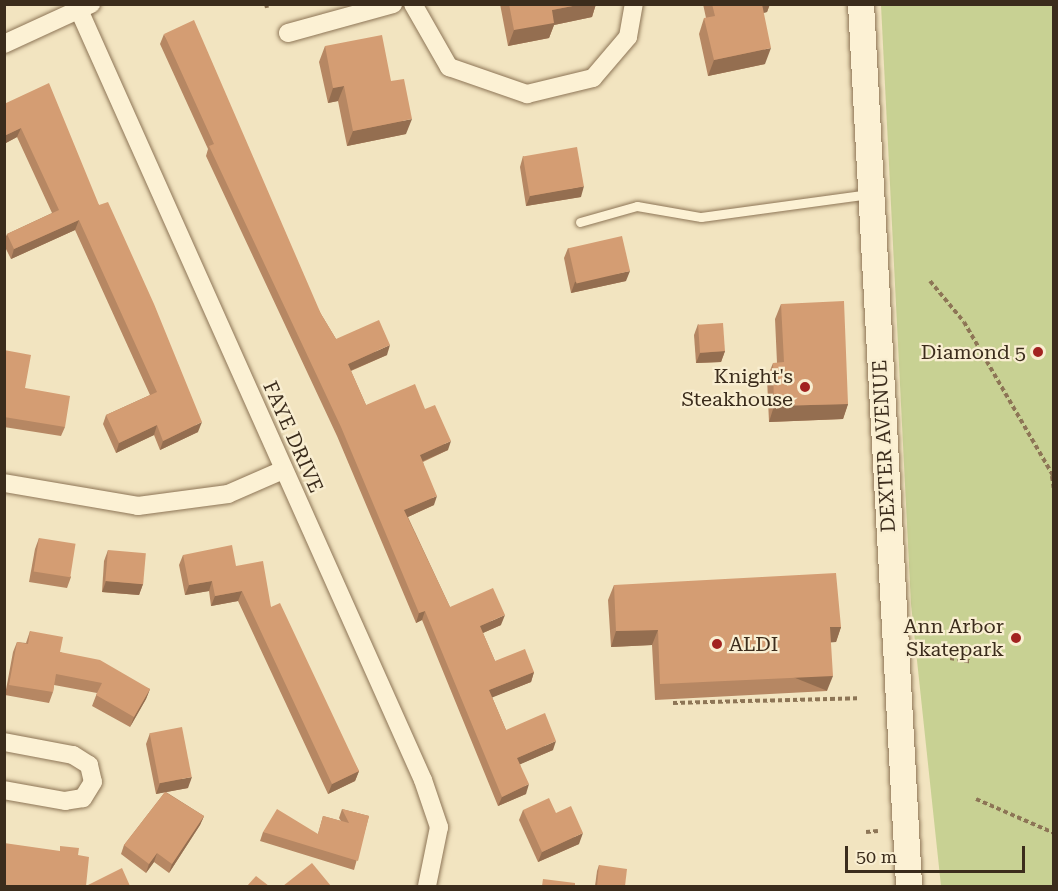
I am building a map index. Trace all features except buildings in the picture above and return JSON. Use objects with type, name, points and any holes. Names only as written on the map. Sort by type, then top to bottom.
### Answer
[{"type":"main road","name":"DEXTER AVENUE","points":[[861,4],[909,886]]},
{"type":"street","points":[[288,33],[393,4]]},
{"type":"street","points":[[413,4],[449,67],[527,94],[593,78],[628,37],[634,4]]},
{"type":"street","points":[[4,44],[85,7]]},
{"type":"street","name":"FAYE DRIVE","points":[[85,7],[283,470],[423,780],[439,827],[427,886]]},
{"type":"street","points":[[4,483],[138,506],[228,494],[283,470]]},
{"type":"street","points":[[4,742],[73,755],[89,765],[93,782],[83,798],[65,801],[4,790]]},
{"type":"lane","points":[[580,222],[637,206],[701,217],[871,194]]},
{"type":"path","points":[[930,281],[964,322],[1052,476],[1053,490]]},
{"type":"path","points":[[950,658],[972,662]]},
{"type":"path","points":[[673,703],[814,695],[858,698]]},
{"type":"path","points":[[976,800],[1053,833]]},
{"type":"path","points":[[866,832],[878,831]]},
{"type":"green space","points":[[881,5],[1053,5],[1053,886],[941,886],[911,604]]},
{"type":"place","name":"Diamond 5","points":[[1038,352]]},
{"type":"place","name":"Knight's Steakhouse","points":[[805,387]]},
{"type":"place","name":"Ann Arbor Skatepark","points":[[1016,638]]},
{"type":"place","name":"ALDI","points":[[717,644]]}]
